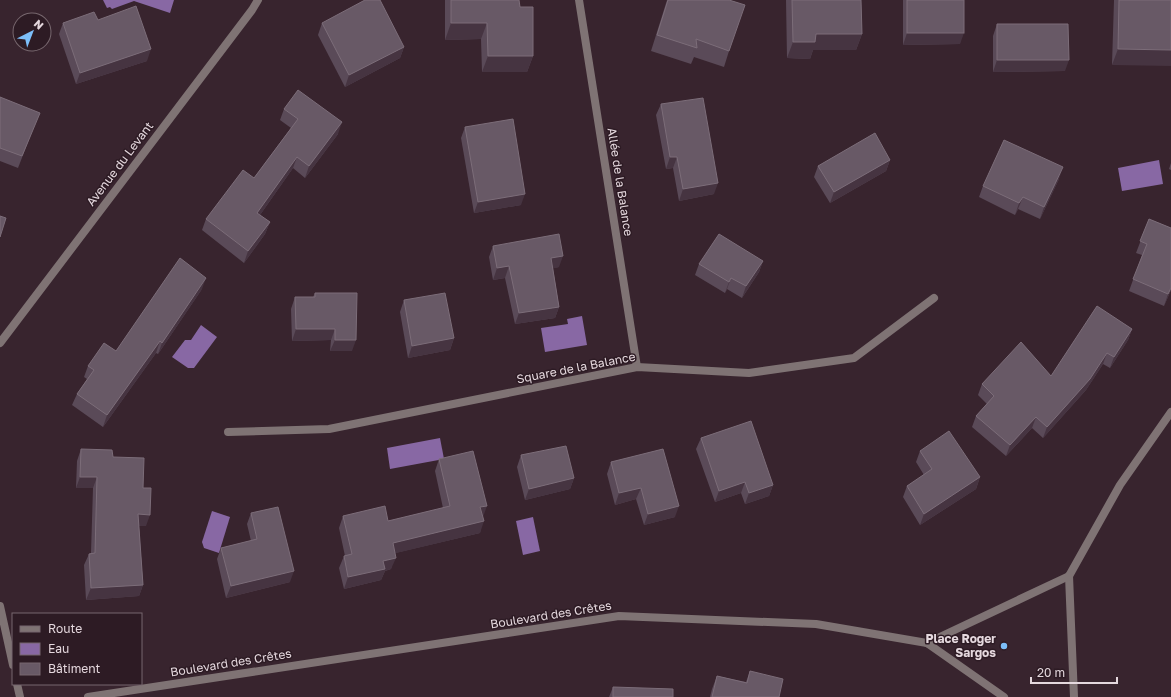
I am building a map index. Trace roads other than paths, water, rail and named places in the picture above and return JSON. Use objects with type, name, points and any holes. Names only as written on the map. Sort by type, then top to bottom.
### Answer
[{"type":"street","name":"Avenue du Levant","points":[[0,343],[252,10],[258,0]]},
{"type":"street","name":"Allée de la Balance","points":[[579,0],[637,367]]},
{"type":"street","name":"Square de la Balance","points":[[228,432],[329,429],[637,367],[749,373],[854,358],[934,298]]},
{"type":"street","points":[[1074,697],[1069,576],[1120,485],[1171,412]]},
{"type":"street","points":[[928,643],[1069,576]]},
{"type":"street","points":[[0,606],[12,660]]},
{"type":"street","name":"Boulevard des Crêtes","points":[[88,697],[619,616],[816,624],[928,643],[1004,697]]},
{"type":"street","points":[[17,685],[20,697]]},
{"type":"water","points":[[103,0],[174,0],[170,13],[134,1],[112,9],[110,7],[107,8]]},
{"type":"water","points":[[1159,160],[1163,184],[1122,191],[1118,168]]},
{"type":"water","points":[[582,316],[587,345],[545,352],[541,328],[568,324],[567,319]]},
{"type":"water","points":[[201,325],[217,337],[194,368],[188,368],[172,357],[185,340],[191,340]]},
{"type":"water","points":[[440,438],[444,459],[390,469],[387,448]]},
{"type":"water","points":[[212,511],[230,517],[219,553],[204,548],[202,542]]},
{"type":"water","points":[[533,517],[540,551],[523,555],[516,521]]},
{"type":"place","name":"Place Roger Sargos","points":[[1004,646]]}]
